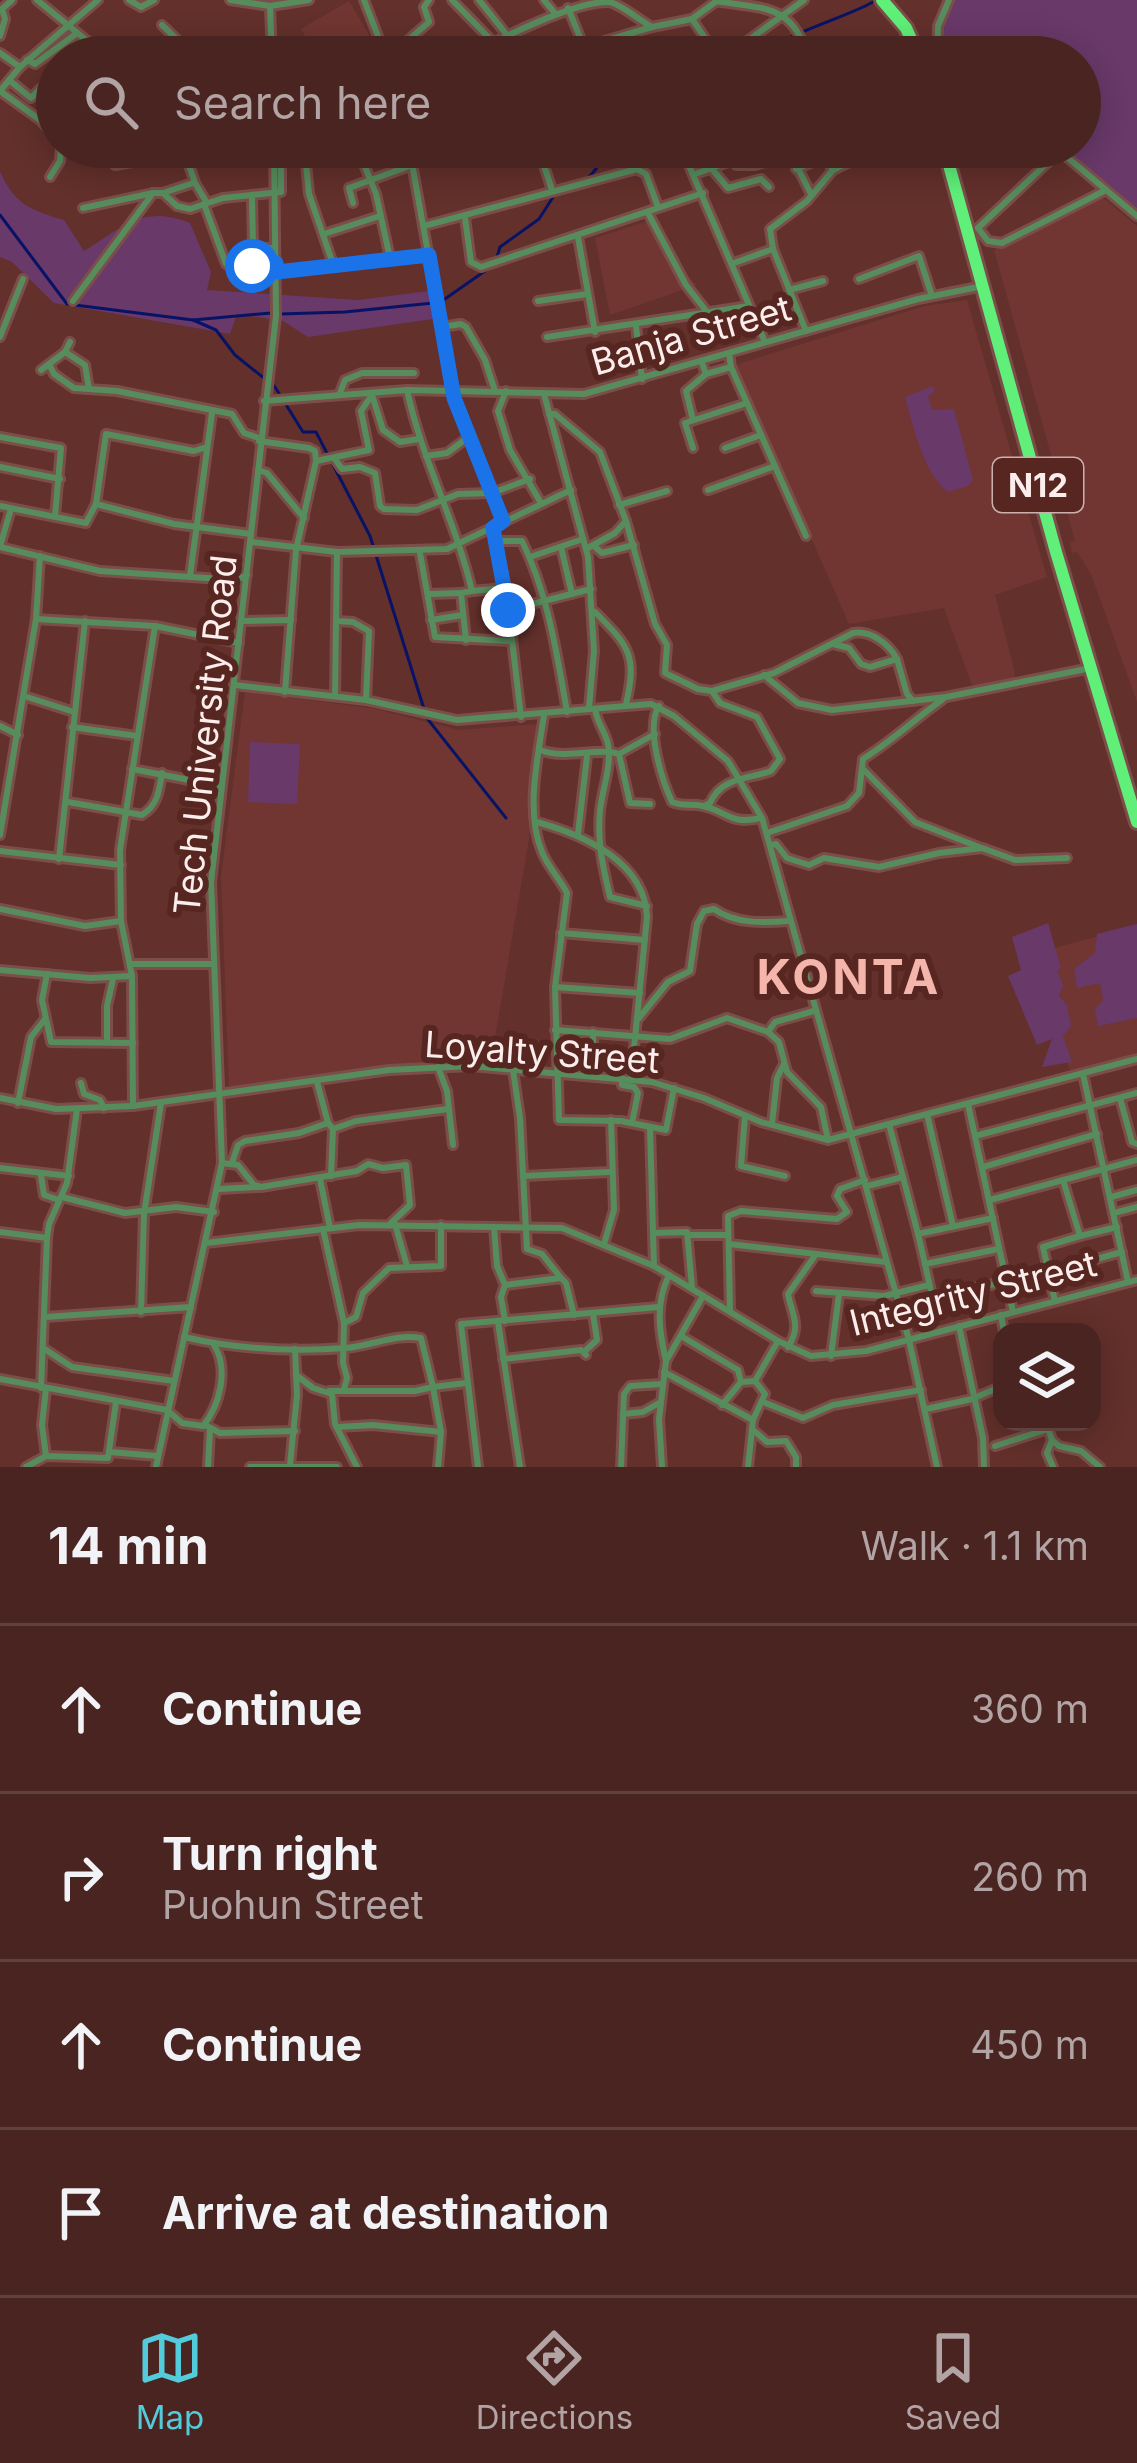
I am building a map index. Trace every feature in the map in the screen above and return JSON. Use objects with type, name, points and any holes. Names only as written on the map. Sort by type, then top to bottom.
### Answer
[{"type":"highway","points":[[882,0],[910,36]]},
{"type":"highway","name":"N12","points":[[951,168],[973,229],[985,286],[1137,822]]},
{"type":"street","points":[[0,37],[5,19],[1,8],[12,0]]},
{"type":"street","points":[[37,0],[79,36]]},
{"type":"street","points":[[54,36],[98,0]]},
{"type":"street","points":[[129,0],[141,7],[154,0]]},
{"type":"street","points":[[230,0],[270,6],[309,0]]},
{"type":"street","points":[[364,0],[378,36]]},
{"type":"street","points":[[414,36],[429,22],[424,7],[429,0]]},
{"type":"street","points":[[452,0],[487,36]]},
{"type":"street","points":[[479,0],[507,35],[554,12],[603,0],[652,27]]},
{"type":"street","points":[[544,0],[554,12]]},
{"type":"street","points":[[625,36],[692,19],[717,0],[759,3],[781,14]]},
{"type":"street","points":[[774,0],[802,36]]},
{"type":"street","points":[[751,36],[804,0]]},
{"type":"street","points":[[938,36],[949,0]]},
{"type":"street","points":[[270,6],[271,36]]},
{"type":"street","points":[[568,8],[579,36]]},
{"type":"street","points":[[692,19],[704,36]]},
{"type":"street","points":[[162,25],[173,36]]},
{"type":"street","points":[[36,52],[0,91],[36,117]]},
{"type":"street","points":[[0,53],[20,67]]},
{"type":"street","points":[[27,60],[36,63]]},
{"type":"street","points":[[9,80],[33,98],[36,95]]},
{"type":"street","points":[[50,177],[54,168]]},
{"type":"street","points":[[190,168],[226,264],[235,268],[333,266],[429,255]]},
{"type":"street","name":"Tech University Road","points":[[156,1467],[222,1163],[211,883],[276,316],[277,168]]},
{"type":"street","points":[[306,168],[309,194],[333,266]]},
{"type":"street","points":[[365,168],[390,260]]},
{"type":"street","points":[[353,202],[348,188],[402,168]]},
{"type":"street","points":[[413,168],[453,390],[503,521]]},
{"type":"street","points":[[545,168],[552,190]]},
{"type":"street","points":[[692,168],[765,342]]},
{"type":"street","points":[[695,174],[711,168],[728,188],[761,178],[769,188]]},
{"type":"street","points":[[806,331],[772,249],[770,229],[836,168]]},
{"type":"street","points":[[1038,168],[973,229],[988,242],[1002,243],[1106,190]]},
{"type":"street","points":[[1080,168],[1137,216]]},
{"type":"street","points":[[424,226],[637,169],[646,175],[658,209]]},
{"type":"street","points":[[796,169],[811,194]]},
{"type":"street","points":[[83,208],[195,183]]},
{"type":"street","points":[[158,193],[190,209],[274,193]]},
{"type":"street","points":[[73,301],[158,193]]},
{"type":"street","points":[[465,218],[471,262],[476,266],[495,264],[704,193]]},
{"type":"street","points":[[252,196],[253,248],[275,248]]},
{"type":"street","points":[[648,213],[686,285],[708,313]]},
{"type":"street","points":[[324,234],[380,216]]},
{"type":"street","points":[[578,237],[595,332]]},
{"type":"street","points":[[734,263],[772,249]]},
{"type":"street","points":[[859,279],[919,256],[932,296]]},
{"type":"street","points":[[0,337],[23,279]]},
{"type":"street","points":[[789,290],[823,281]]},
{"type":"street","name":"Banja Street","points":[[264,400],[407,390],[584,394],[932,296],[985,286]]},
{"type":"street","points":[[538,301],[587,294]]},
{"type":"street","points":[[547,337],[749,306]]},
{"type":"street","points":[[635,326],[642,379]]},
{"type":"street","points":[[441,327],[466,327],[481,351],[495,391]]},
{"type":"street","points":[[41,370],[70,342]]},
{"type":"street","points":[[64,352],[86,365],[89,389]]},
{"type":"street","points":[[729,353],[806,536]]},
{"type":"street","points":[[702,361],[706,374]]},
{"type":"street","points":[[50,364],[54,374],[74,388],[117,391],[232,414],[245,435],[315,451],[296,550],[286,692]]},
{"type":"street","points":[[693,420],[686,391],[706,374],[731,367]]},
{"type":"street","points":[[340,393],[345,380],[362,373],[414,373]]},
{"type":"street","points":[[407,390],[418,439],[462,544],[472,591]]},
{"type":"street","points":[[506,392],[497,411],[510,451],[541,503]]},
{"type":"street","points":[[371,393],[383,430],[400,442],[418,439]]},
{"type":"street","points":[[316,461],[369,450],[362,411],[371,393]]},
{"type":"street","points":[[544,394],[590,548],[592,709],[608,750],[599,814],[602,872],[610,896],[647,906]]},
{"type":"street","points":[[693,448],[685,427],[693,420],[747,403]]},
{"type":"street","points":[[190,577],[212,412]]},
{"type":"street","points":[[548,413],[600,452],[667,645],[665,673],[712,692],[862,632],[891,647],[913,701]]},
{"type":"street","points":[[0,506],[86,523],[96,504],[106,434],[194,451],[207,447]]},
{"type":"street","points":[[725,448],[761,434]]},
{"type":"street","points":[[426,456],[447,454],[470,436]]},
{"type":"street","points":[[0,437],[61,448],[56,516]]},
{"type":"street","points":[[334,459],[342,469],[360,467],[374,472],[382,508],[417,510],[466,492],[492,493],[530,479]]},
{"type":"street","points":[[0,466],[61,479]]},
{"type":"street","points":[[708,490],[775,466]]},
{"type":"street","points":[[257,469],[267,473],[304,518]]},
{"type":"street","points":[[96,504],[296,550],[420,553],[462,544],[571,490]]},
{"type":"street","points":[[620,505],[667,491]]},
{"type":"street","points":[[11,509],[0,546],[100,571],[236,580],[247,575]]},
{"type":"street","points":[[590,548],[626,521]]},
{"type":"street","points":[[493,528],[506,588],[520,717]]},
{"type":"street","points":[[530,556],[584,539]]},
{"type":"street","points":[[497,541],[522,541],[530,556],[545,602],[567,712]]},
{"type":"street","points":[[590,548],[602,553],[634,544]]},
{"type":"street","points":[[561,547],[572,594]]},
{"type":"street","points":[[334,696],[338,552]]},
{"type":"street","points":[[420,553],[435,637],[512,641]]},
{"type":"street","points":[[0,835],[36,619],[40,556]]},
{"type":"street","points":[[236,580],[245,587]]},
{"type":"street","points":[[428,594],[506,588]]},
{"type":"street","points":[[508,610],[591,589]]},
{"type":"street","points":[[461,593],[466,640]]},
{"type":"street","points":[[592,609],[631,656],[634,668],[626,705]]},
{"type":"street","points":[[431,620],[463,615]]},
{"type":"street","points":[[36,619],[155,626],[239,643]]},
{"type":"street","points":[[242,621],[291,620]]},
{"type":"street","points":[[59,859],[85,621]]},
{"type":"street","points":[[336,621],[352,622],[369,631],[366,700]]},
{"type":"street","points":[[133,1106],[132,976],[122,921],[121,865],[124,814],[155,626]]},
{"type":"street","points":[[833,644],[849,648],[860,664],[870,667],[897,659]]},
{"type":"street","points":[[764,675],[798,704],[820,709],[946,697],[1091,668]]},
{"type":"street","points":[[235,685],[366,700],[457,720],[659,706],[695,731],[741,778],[772,845],[788,921],[909,1340],[938,1467]]},
{"type":"street","points":[[659,706],[653,713],[655,734],[672,802],[704,806],[715,792],[741,778],[771,771],[780,759],[757,717],[720,703],[712,692]]},
{"type":"street","points":[[24,696],[74,712]]},
{"type":"street","points":[[767,833],[847,806],[859,793],[863,759],[896,739],[901,730],[946,697]]},
{"type":"street","points":[[544,714],[534,796],[540,849],[567,893],[555,987],[559,1120],[610,1120],[667,1130],[674,1088]]},
{"type":"street","points":[[0,726],[17,735]]},
{"type":"street","points":[[72,728],[137,736]]},
{"type":"street","points":[[540,750],[553,755],[587,756],[608,750],[619,754],[655,734]]},
{"type":"street","points":[[619,754],[630,803],[650,804]]},
{"type":"street","points":[[578,834],[587,756]]},
{"type":"street","points":[[862,767],[916,822],[1015,860],[1067,858]]},
{"type":"street","points":[[132,769],[221,785]]},
{"type":"street","points":[[68,802],[142,815],[158,797],[162,773]]},
{"type":"street","points":[[704,806],[740,823],[762,818]]},
{"type":"street","points":[[537,822],[578,834],[599,846],[644,892],[647,906],[638,1018],[622,1085],[638,1093],[632,1123]]},
{"type":"street","points":[[772,845],[800,864],[824,858],[871,868],[982,848]]},
{"type":"street","points":[[0,851],[121,865]]},
{"type":"street","points":[[638,1018],[668,982],[690,971],[697,923],[704,910],[714,908],[728,917],[760,922],[788,921]]},
{"type":"street","points":[[0,910],[85,926],[122,921]]},
{"type":"street","points":[[561,933],[645,940]]},
{"type":"street","points":[[131,964],[214,964]]},
{"type":"street","points":[[0,970],[132,976]]},
{"type":"street","points":[[47,974],[45,1019],[54,1043],[133,1043]]},
{"type":"street","points":[[107,1041],[113,978]]},
{"type":"street","points":[[555,987],[640,993]]},
{"type":"street","points":[[768,1032],[775,1022],[814,1011]]},
{"type":"street","points":[[555,1030],[670,1039],[727,1018],[768,1032],[779,1042],[795,1082],[821,1107],[828,1140]]},
{"type":"street","points":[[18,1103],[32,1036],[45,1019]]},
{"type":"street","points":[[593,1032],[593,1075]]},
{"type":"street","name":"Loyalty Street","points":[[0,1099],[104,1108],[438,1067],[513,1070],[626,1078],[674,1088],[772,1125],[828,1140],[1137,1058]]},
{"type":"street","points":[[772,1125],[777,1078],[784,1064]]},
{"type":"street","points":[[438,1067],[447,1091],[453,1145]]},
{"type":"street","points":[[513,1070],[527,1249],[542,1254],[566,1282],[574,1316]]},
{"type":"street","points":[[1083,1072],[1122,1252],[1133,1281]]},
{"type":"street","points":[[316,1081],[330,1126],[331,1176]]},
{"type":"street","points":[[81,1083],[84,1094],[100,1100],[104,1108]]},
{"type":"street","points":[[975,1136],[1137,1093]]},
{"type":"street","points":[[1120,1098],[1132,1142],[1137,1144]]},
{"type":"street","points":[[141,1312],[145,1210],[161,1102]]},
{"type":"street","points":[[968,1104],[1013,1312]]},
{"type":"street","points":[[46,1456],[42,1425],[46,1238],[69,1176],[77,1109]]},
{"type":"street","points":[[232,1163],[238,1145],[245,1141],[448,1109]]},
{"type":"street","points":[[927,1114],[953,1226]]},
{"type":"street","points":[[746,1116],[741,1166],[785,1176]]},
{"type":"street","points":[[604,1244],[613,1221],[610,1120]]},
{"type":"street","points":[[889,1124],[932,1296],[1005,1282]]},
{"type":"street","points":[[650,1127],[654,1266]]},
{"type":"street","points":[[982,1167],[1097,1134]]},
{"type":"street","points":[[990,1200],[1137,1160]]},
{"type":"street","points":[[222,1163],[232,1163],[261,1187]]},
{"type":"street","points":[[219,1189],[320,1179],[357,1172],[368,1164],[406,1166],[410,1205],[393,1224],[407,1266]]},
{"type":"street","points":[[0,1168],[69,1176]]},
{"type":"street","points":[[523,1176],[611,1172]]},
{"type":"street","points":[[41,1175],[44,1196],[125,1213],[176,1207],[214,1212]]},
{"type":"street","points":[[730,1311],[726,1222],[734,1212],[837,1219],[846,1216],[838,1193],[844,1185],[903,1177]]},
{"type":"street","points":[[320,1179],[344,1323],[344,1389]]},
{"type":"street","points":[[1063,1180],[1080,1236]]},
{"type":"street","points":[[1111,1197],[1137,1190]]},
{"type":"street","points":[[1114,1213],[1137,1207]]},
{"type":"street","points":[[918,1234],[993,1218]]},
{"type":"street","name":"Integrity Street","points":[[206,1243],[393,1224],[562,1228],[654,1266],[811,1356],[909,1340],[1133,1281]]},
{"type":"street","points":[[344,1323],[356,1317],[358,1300],[370,1282],[389,1268],[441,1266],[441,1225]]},
{"type":"street","points":[[494,1227],[497,1266],[505,1285],[501,1298],[503,1359],[520,1467]]},
{"type":"street","points":[[1055,1301],[1043,1247],[1117,1227]]},
{"type":"street","points":[[653,1233],[687,1232],[814,1256],[886,1262]]},
{"type":"street","points":[[0,1243],[4,1234],[46,1238]]},
{"type":"street","points":[[688,1235],[692,1288]]},
{"type":"street","points":[[925,1264],[1000,1249]]},
{"type":"street","points":[[1048,1272],[1122,1252]]},
{"type":"street","points":[[788,1346],[795,1336],[797,1318],[788,1294],[814,1256]]},
{"type":"street","points":[[666,1360],[657,1336],[659,1307],[669,1275]]},
{"type":"street","points":[[505,1285],[561,1277]]},
{"type":"street","points":[[817,1292],[895,1294],[929,1285]]},
{"type":"street","points":[[830,1356],[838,1294]]},
{"type":"street","points":[[662,1467],[660,1402],[666,1360],[703,1296]]},
{"type":"street","points":[[45,1317],[191,1307]]},
{"type":"street","points":[[478,1467],[460,1324],[659,1307]]},
{"type":"street","points":[[503,1359],[585,1353],[597,1340],[593,1313]]},
{"type":"street","points":[[1001,1315],[1002,1323]]},
{"type":"street","points":[[959,1326],[983,1438],[983,1467]]},
{"type":"street","points":[[681,1336],[738,1370],[742,1382]]},
{"type":"street","points":[[184,1337],[214,1345],[295,1349],[421,1338],[441,1432],[438,1467]]},
{"type":"street","points":[[754,1381],[778,1341]]},
{"type":"street","points":[[208,1467],[208,1426],[224,1370],[214,1345]]},
{"type":"street","points":[[44,1348],[72,1366],[174,1381]]},
{"type":"street","points":[[290,1465],[295,1349]]},
{"type":"street","points":[[664,1372],[753,1425],[767,1442],[786,1441],[796,1467]]},
{"type":"street","points":[[296,1376],[329,1391],[396,1391],[466,1383]]},
{"type":"street","points":[[0,1379],[167,1410],[182,1424],[208,1426],[220,1433],[295,1431]]},
{"type":"street","points":[[722,1405],[742,1382],[754,1381]]},
{"type":"street","points":[[748,1467],[753,1425],[765,1394],[754,1381]]},
{"type":"street","points":[[621,1467],[624,1394],[630,1386],[662,1384]]},
{"type":"street","points":[[764,1402],[802,1418],[833,1405],[921,1390]]},
{"type":"street","points":[[329,1391],[337,1427],[357,1467]]},
{"type":"street","points":[[926,1409],[993,1391]]},
{"type":"street","points":[[108,1459],[116,1402]]},
{"type":"street","points":[[622,1414],[643,1412],[660,1402]]},
{"type":"street","points":[[337,1427],[373,1425],[441,1432]]},
{"type":"street","points":[[995,1446],[1032,1431]]},
{"type":"street","points":[[1049,1431],[1059,1446],[1081,1450],[1100,1467]]},
{"type":"street","points":[[1052,1440],[1047,1453],[1053,1467]]},
{"type":"street","points":[[26,1467],[46,1456],[158,1456]]},
{"type":"street","points":[[250,1467],[337,1467]]},
{"type":"shaded area","points":[[953,0],[1137,0],[1137,211],[1085,168],[1101,168],[1101,36],[942,33]]},
{"type":"shaded area","points":[[349,1],[370,36],[305,36],[301,29]]},
{"type":"shaded area","points":[[0,171],[24,204],[64,220],[84,251],[134,221],[174,218],[190,223],[211,272],[207,290],[358,300],[429,291],[433,319],[308,337],[283,321],[237,314],[230,334],[54,303],[12,262],[0,257]]},
{"type":"shaded area","points":[[1101,196],[1137,226],[1137,702],[1091,574],[1077,552],[1072,553],[1070,543],[1075,541],[994,250]]},
{"type":"shaded area","points":[[651,220],[667,257],[697,285],[610,315],[595,238]]},
{"type":"shaded area","points":[[967,300],[1047,577],[995,595],[1015,673],[1013,680],[973,688],[944,608],[849,624],[735,365],[924,306]]},
{"type":"shaded area","points":[[933,386],[935,392],[928,396],[932,410],[954,409],[973,480],[948,492],[926,462],[905,397]]},
{"type":"shaded area","points":[[245,692],[371,708],[460,730],[539,727],[530,833],[491,1061],[444,1059],[229,1088],[221,876]]},
{"type":"shaded area","points":[[250,742],[300,744],[297,804],[248,802]]},
{"type":"shaded area","points":[[1048,923],[1061,968],[1057,970],[1063,985],[1059,996],[1067,1005],[1071,1026],[1063,1036],[1072,1062],[1042,1067],[1052,1039],[1037,1045],[1008,976],[1021,970],[1012,937]]},
{"type":"shaded area","points":[[1137,924],[1137,1018],[1098,1026],[1095,1009],[1103,1000],[1100,983],[1077,988],[1074,969],[1095,953],[1097,934]]},
{"type":"shaded area","points":[[1137,926],[1137,1053],[1070,1072],[1039,952]]},
{"type":"waterway","points":[[795,36],[873,2]]},
{"type":"waterway","points":[[585,180],[596,168]]},
{"type":"waterway","points":[[442,301],[495,264],[500,247],[539,219],[555,194]]},
{"type":"waterway","points":[[0,215],[67,304],[193,320],[271,313]]},
{"type":"waterway","points":[[280,314],[433,303]]},
{"type":"waterway","points":[[193,320],[216,330],[235,355],[275,387],[303,432],[316,432],[370,536],[424,709]]},
{"type":"waterway","points":[[426,717],[506,818]]},
{"type":"district","name":"KONTA","points":[[849,976]]},
{"type":"route","points":[[252,266],[276,263],[277,272],[429,255],[454,398],[503,521],[493,528],[508,610]]}]
